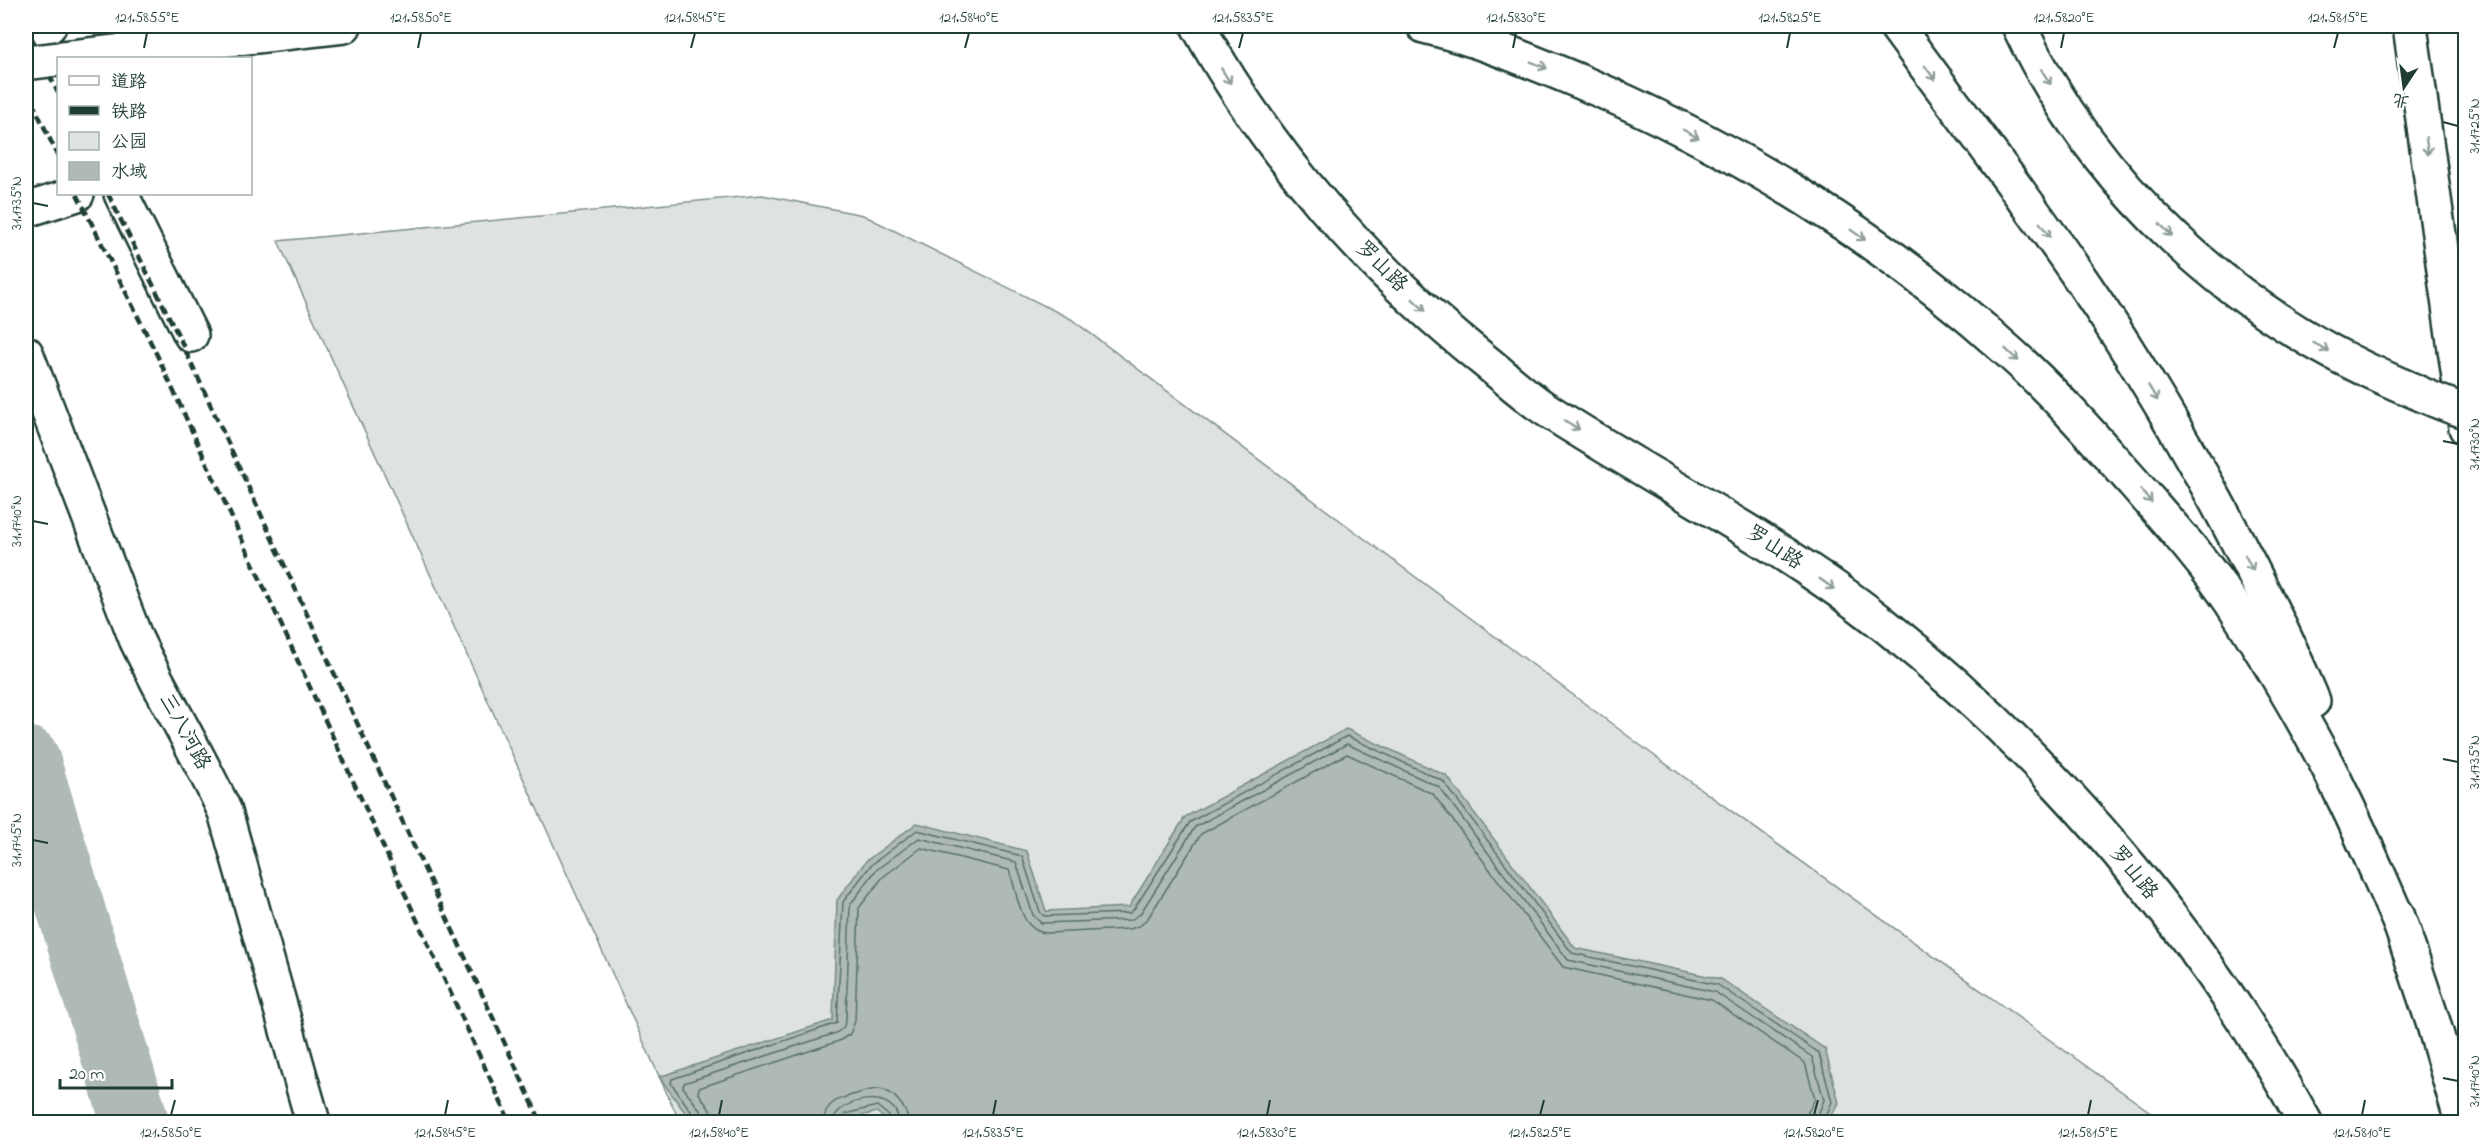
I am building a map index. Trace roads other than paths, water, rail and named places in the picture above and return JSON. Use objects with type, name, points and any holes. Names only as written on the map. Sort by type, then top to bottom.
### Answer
[{"type":"main road","points":[[37,26],[57,66]]},
{"type":"main road","points":[[78,57],[344,26]]},
{"type":"main road","name":"罗山路","points":[[1198,26],[1227,79],[1292,167],[1370,258],[1448,332],[1544,408],[1771,545],[1881,622],[2005,729],[2119,853],[2218,982],[2284,1083],[2305,1122]]},
{"type":"main road","points":[[1424,26],[1532,62],[1639,107],[1735,157],[1826,212],[1915,276],[2010,353],[2099,444],[2169,523],[2229,599],[2283,686],[2342,794],[2404,935]]},
{"type":"main road","points":[[1896,26],[2055,243],[2137,365],[2213,493],[2303,678],[2352,792],[2404,935],[2460,1116]]},
{"type":"main road","points":[[2019,26],[2034,58],[2075,124],[2115,175],[2170,234],[2223,282],[2284,326],[2352,365],[2466,411]]},
{"type":"main road","points":[[2410,26],[2466,428]]},
{"type":"main road","points":[[26,63],[57,59]]},
{"type":"main road","points":[[26,210],[74,195]]},
{"type":"main road","points":[[121,195],[191,335]]},
{"type":"main road","name":"三八河路","points":[[26,353],[136,639],[157,683],[203,764],[225,813],[311,1117]]},
{"type":"water","points":[[1346,729],[1447,776],[1575,948],[1721,979],[1825,1049],[1839,1103],[1828,1122],[887,1122],[877,1112],[836,1122],[692,1122],[659,1077],[833,1020],[837,900],[866,861],[917,823],[1027,851],[1046,911],[1129,907],[1185,817]]},
{"type":"waterway","points":[[26,760],[135,1122]]},
{"type":"railway","points":[[26,26],[57,91]]},
{"type":"railway","points":[[26,89],[57,154]]},
{"type":"railway","points":[[77,195],[157,355],[510,1122]]},
{"type":"railway","points":[[108,195],[182,343],[541,1122]]}]
